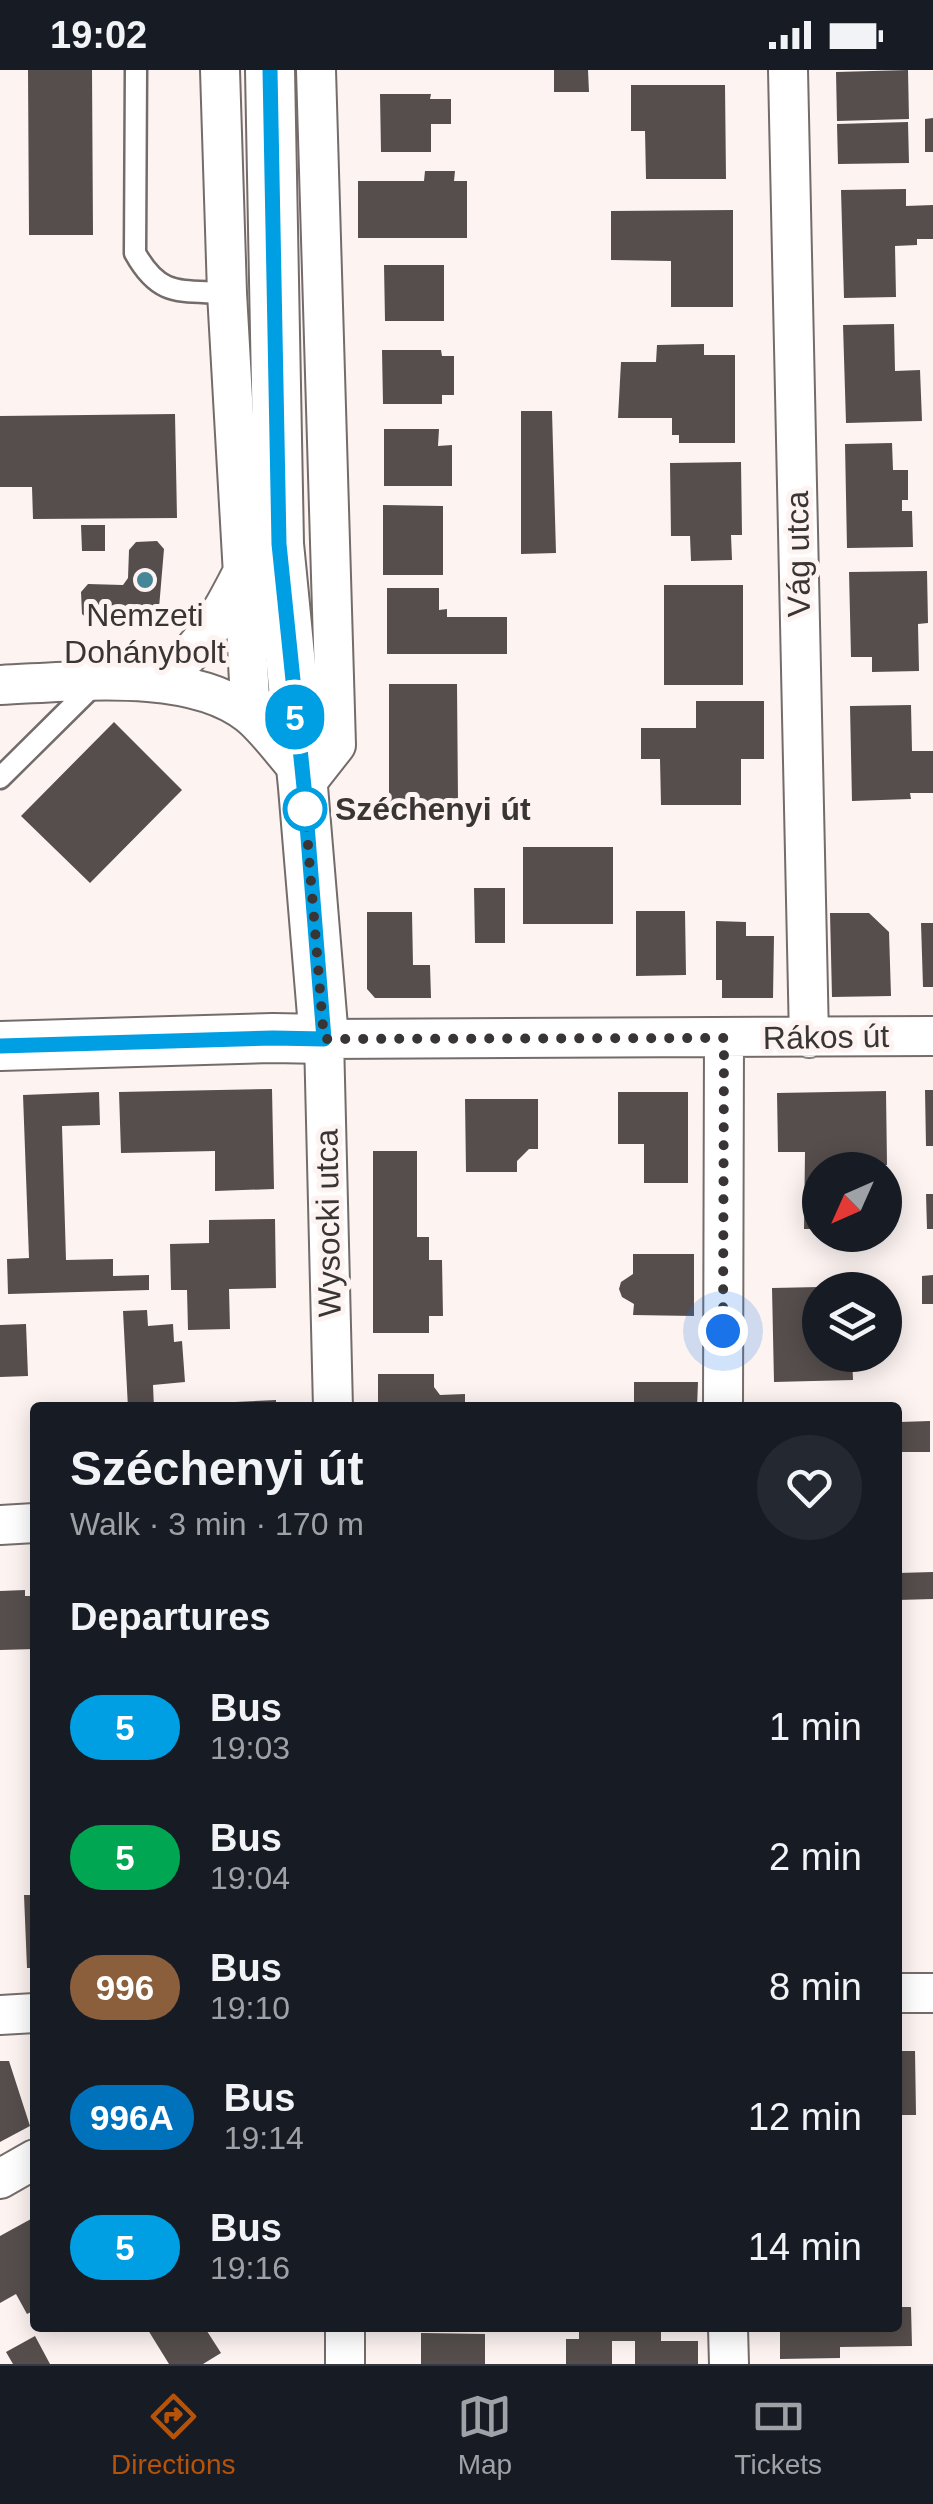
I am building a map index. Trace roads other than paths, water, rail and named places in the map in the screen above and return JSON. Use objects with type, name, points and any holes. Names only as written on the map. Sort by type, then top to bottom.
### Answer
[{"type":"street","points":[[220,70],[227,293],[251,716]]},
{"type":"street","points":[[270,70],[279,544],[324,1039]]},
{"type":"street","points":[[302,780],[336,745],[316,70]]},
{"type":"street","name":"Vág utca","points":[[788,70],[809,1038]]},
{"type":"street","points":[[152,681],[178,667],[197,648],[242,574]]},
{"type":"street","points":[[0,685],[152,681],[232,704],[251,716],[302,780]]},
{"type":"street","name":"Rákos út","points":[[0,1046],[273,1038],[933,1036]]},
{"type":"street","points":[[723,1402],[724,1038]]},
{"type":"street","name":"Wysocki utca","points":[[324,1039],[333,1402]]},
{"type":"street","points":[[0,1526],[30,1523]]},
{"type":"street","points":[[902,1993],[933,1993]]},
{"type":"street","points":[[0,2016],[30,2013]]},
{"type":"street","points":[[0,2179],[30,2162]]},
{"type":"street","points":[[345,2332],[345,2364]]},
{"type":"street","points":[[728,2332],[728,2364]]},
{"type":"lane","points":[[136,70],[134,253],[149,279],[174,289],[227,293]]},
{"type":"lane","points":[[0,778],[98,681]]},
{"type":"place","name":"Nemzeti Dohánybolt","points":[[145,580]]},
{"type":"place","name":"Széchenyi út","points":[[305,809]]}]
